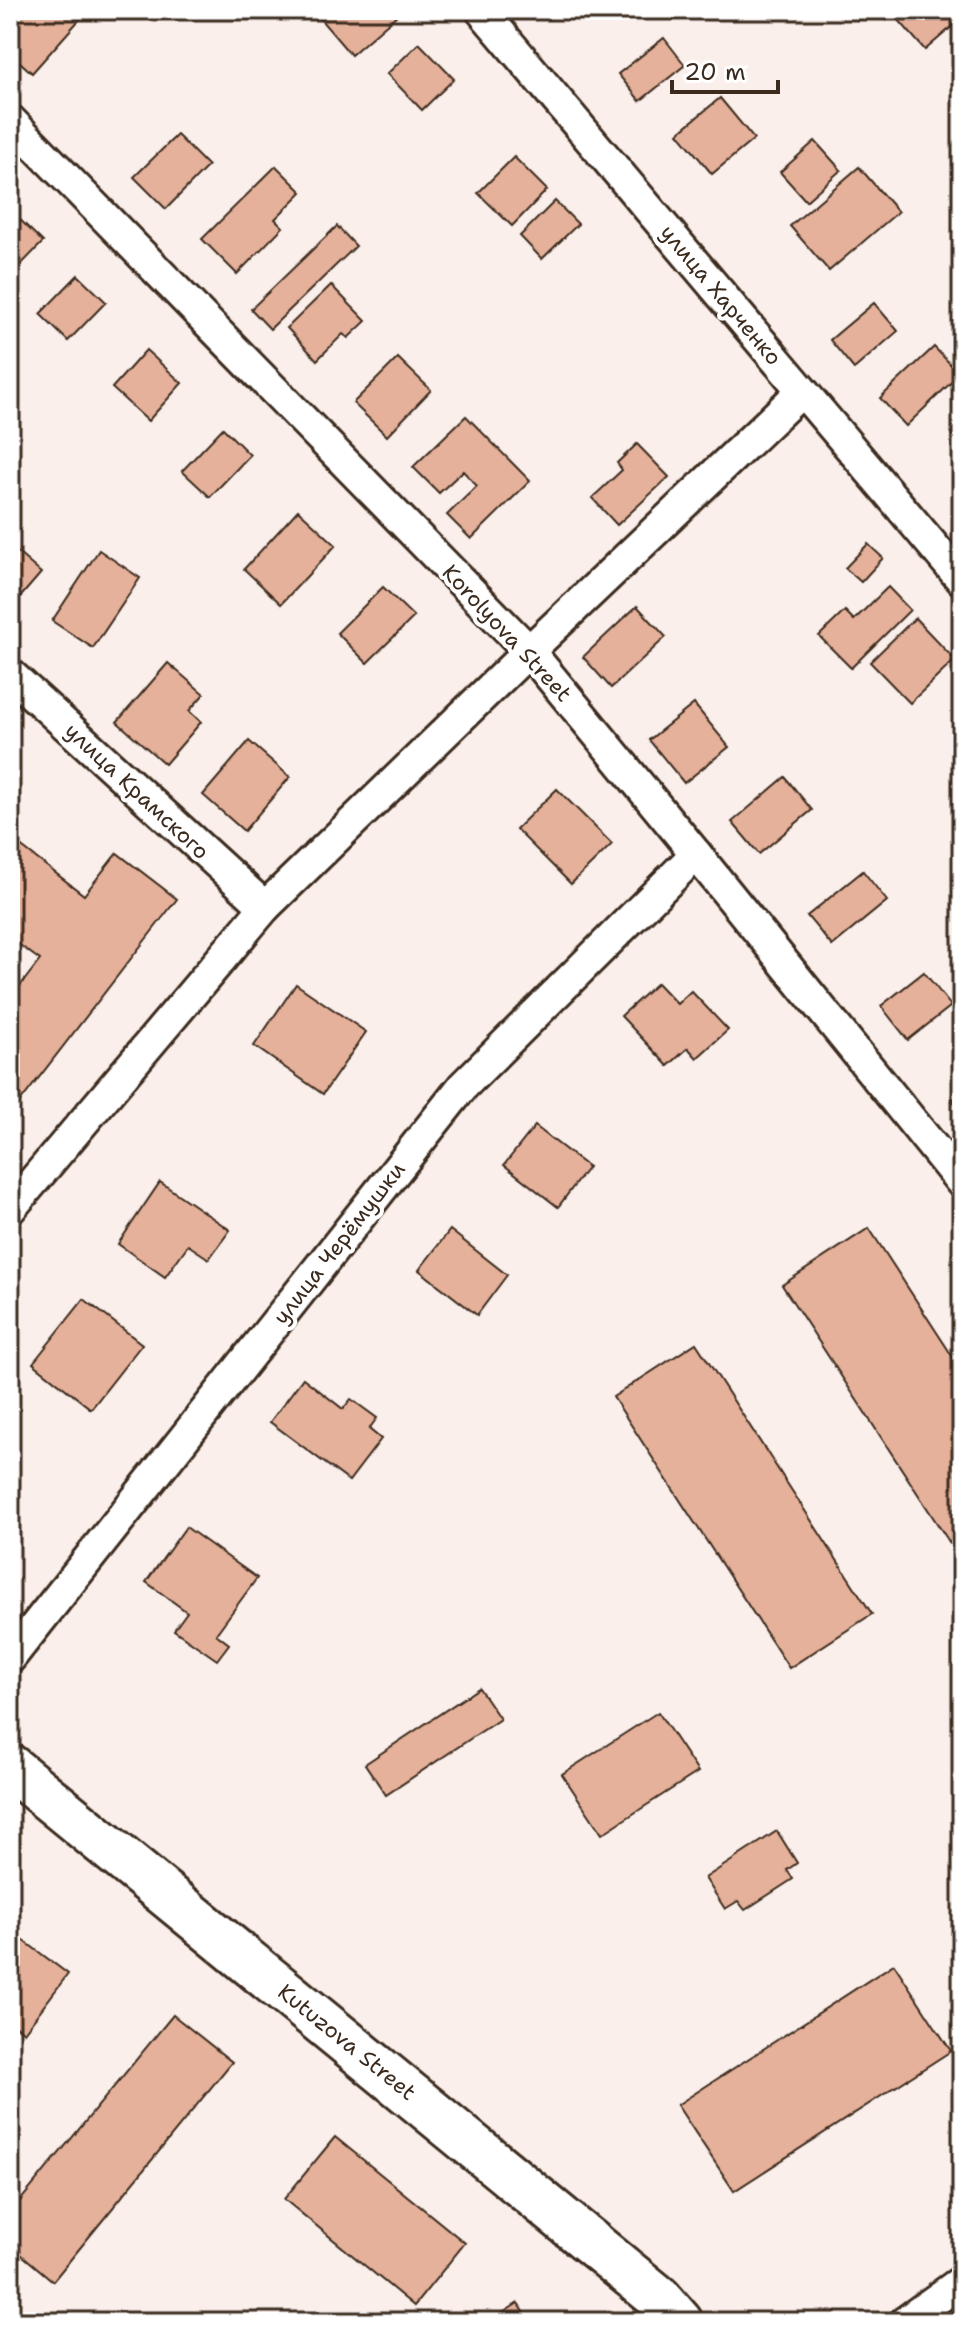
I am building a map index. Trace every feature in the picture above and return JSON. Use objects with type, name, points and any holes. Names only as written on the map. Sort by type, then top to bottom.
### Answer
[{"type":"main road","name":"Kutuzova Street","points":[[10,1767],[659,2298],[680,2322]]},
{"type":"street","name":"улица Харченко","points":[[481,10],[962,580]]},
{"type":"street","name":"Korolyova Street","points":[[10,120],[529,651],[962,1183]]},
{"type":"street","points":[[10,1209],[265,907],[802,391]]},
{"type":"street","name":"улица Крамского","points":[[10,674],[265,907]]},
{"type":"street","name":"улица Черёмушки","points":[[10,1658],[463,1086],[696,854]]},
{"type":"street","points":[[905,2322],[962,2281]]},
{"type":"building","points":[[21,10],[88,10],[32,73],[10,53],[10,22]]},
{"type":"building","points":[[319,10],[392,10],[397,15],[351,55],[315,13]]},
{"type":"building","points":[[890,10],[962,10],[962,18],[925,50]]},
{"type":"building","points":[[664,38],[685,65],[640,101],[618,74]]},
{"type":"building","points":[[419,43],[454,79],[422,110],[387,74]]},
{"type":"building","points":[[720,98],[754,139],[712,174],[678,133]]},
{"type":"building","points":[[177,135],[208,166],[166,209],[134,177]]},
{"type":"building","points":[[815,141],[841,170],[806,201],[780,172]]},
{"type":"building","points":[[514,157],[547,190],[512,226],[478,193]]},
{"type":"building","points":[[276,166],[302,192],[275,219],[283,227],[237,274],[202,239]]},
{"type":"building","points":[[859,167],[898,212],[829,271],[790,226]]},
{"type":"building","points":[[555,201],[578,224],[542,259],[520,236]]},
{"type":"building","points":[[10,210],[43,242],[10,276]]},
{"type":"building","points":[[337,226],[356,246],[270,329],[251,309]]},
{"type":"building","points":[[78,275],[106,302],[68,341],[40,314]]},
{"type":"building","points":[[331,285],[366,321],[348,338],[343,334],[317,360],[287,328]]},
{"type":"building","points":[[874,303],[898,331],[854,369],[830,340]]},
{"type":"building","points":[[934,347],[960,374],[906,426],[880,398]]},
{"type":"building","points":[[146,350],[182,383],[148,421],[112,388]]},
{"type":"building","points":[[398,358],[431,390],[387,436],[353,403]]},
{"type":"building","points":[[466,416],[530,481],[471,539],[447,515],[477,486],[463,471],[439,493],[413,467]]},
{"type":"building","points":[[223,428],[250,455],[210,497],[182,471]]},
{"type":"building","points":[[637,444],[669,477],[617,525],[592,498],[622,470],[617,463]]},
{"type":"building","points":[[962,490],[962,508],[953,499]]},
{"type":"building","points":[[298,510],[336,545],[281,604],[244,569]]},
{"type":"building","points":[[868,544],[883,558],[861,582],[845,568]]},
{"type":"building","points":[[10,546],[41,573],[10,609]]},
{"type":"building","points":[[99,550],[140,578],[93,648],[52,621]]},
{"type":"building","points":[[383,587],[414,617],[367,663],[337,633]]},
{"type":"building","points":[[888,587],[910,610],[851,668],[819,636],[845,611],[854,620]]},
{"type":"building","points":[[637,606],[666,637],[611,688],[583,657]]},
{"type":"building","points":[[915,618],[955,660],[910,703],[870,662]]},
{"type":"building","points":[[168,663],[204,694],[189,711],[201,722],[165,764],[117,722]]},
{"type":"building","points":[[694,704],[729,747],[684,783],[649,740]]},
{"type":"building","points":[[249,741],[290,777],[244,831],[203,795]]},
{"type":"building","points":[[785,777],[812,810],[759,854],[732,822]]},
{"type":"building","points":[[557,789],[612,844],[571,884],[516,829]]},
{"type":"building","points":[[10,838],[84,895],[117,853],[177,899],[10,1115],[10,999],[40,960],[10,938]]},
{"type":"building","points":[[863,871],[887,901],[832,946],[807,916]]},
{"type":"building","points":[[924,972],[951,1006],[908,1040],[881,1006]]},
{"type":"building","points":[[657,983],[677,1004],[691,991],[728,1030],[697,1058],[688,1048],[668,1066],[621,1016]]},
{"type":"building","points":[[296,984],[366,1032],[323,1094],[254,1046]]},
{"type":"building","points":[[962,1091],[962,1111],[952,1100]]},
{"type":"building","points":[[535,1126],[588,1167],[558,1207],[504,1165]]},
{"type":"building","points":[[160,1182],[230,1230],[209,1259],[188,1245],[165,1277],[118,1244]]},
{"type":"building","points":[[869,1228],[962,1371],[962,1547],[955,1551],[782,1285]]},
{"type":"building","points":[[450,1230],[507,1275],[477,1315],[419,1270]]},
{"type":"building","points":[[84,1299],[142,1344],[91,1409],[33,1363]]},
{"type":"building","points":[[696,1343],[872,1614],[789,1668],[613,1397]]},
{"type":"building","points":[[303,1378],[343,1409],[351,1399],[377,1418],[369,1429],[381,1439],[349,1481],[270,1422]]},
{"type":"building","points":[[186,1527],[257,1578],[216,1634],[229,1644],[217,1660],[174,1630],[187,1612],[146,1582]]},
{"type":"building","points":[[479,1688],[500,1719],[386,1795],[365,1764]]},
{"type":"building","points":[[658,1712],[698,1772],[602,1834],[562,1774]]},
{"type":"building","points":[[777,1831],[797,1863],[787,1870],[793,1879],[745,1910],[738,1901],[725,1909],[705,1878]]},
{"type":"building","points":[[23,1940],[68,1974],[24,2032],[10,2021],[10,1957]]},
{"type":"building","points":[[894,1964],[951,2051],[734,2191],[677,2105]]},
{"type":"building","points":[[173,2015],[232,2062],[53,2281],[10,2245],[10,2213]]},
{"type":"building","points":[[335,2137],[465,2243],[414,2306],[284,2199]]},
{"type":"building","points":[[518,2303],[531,2322],[489,2322]]}]
